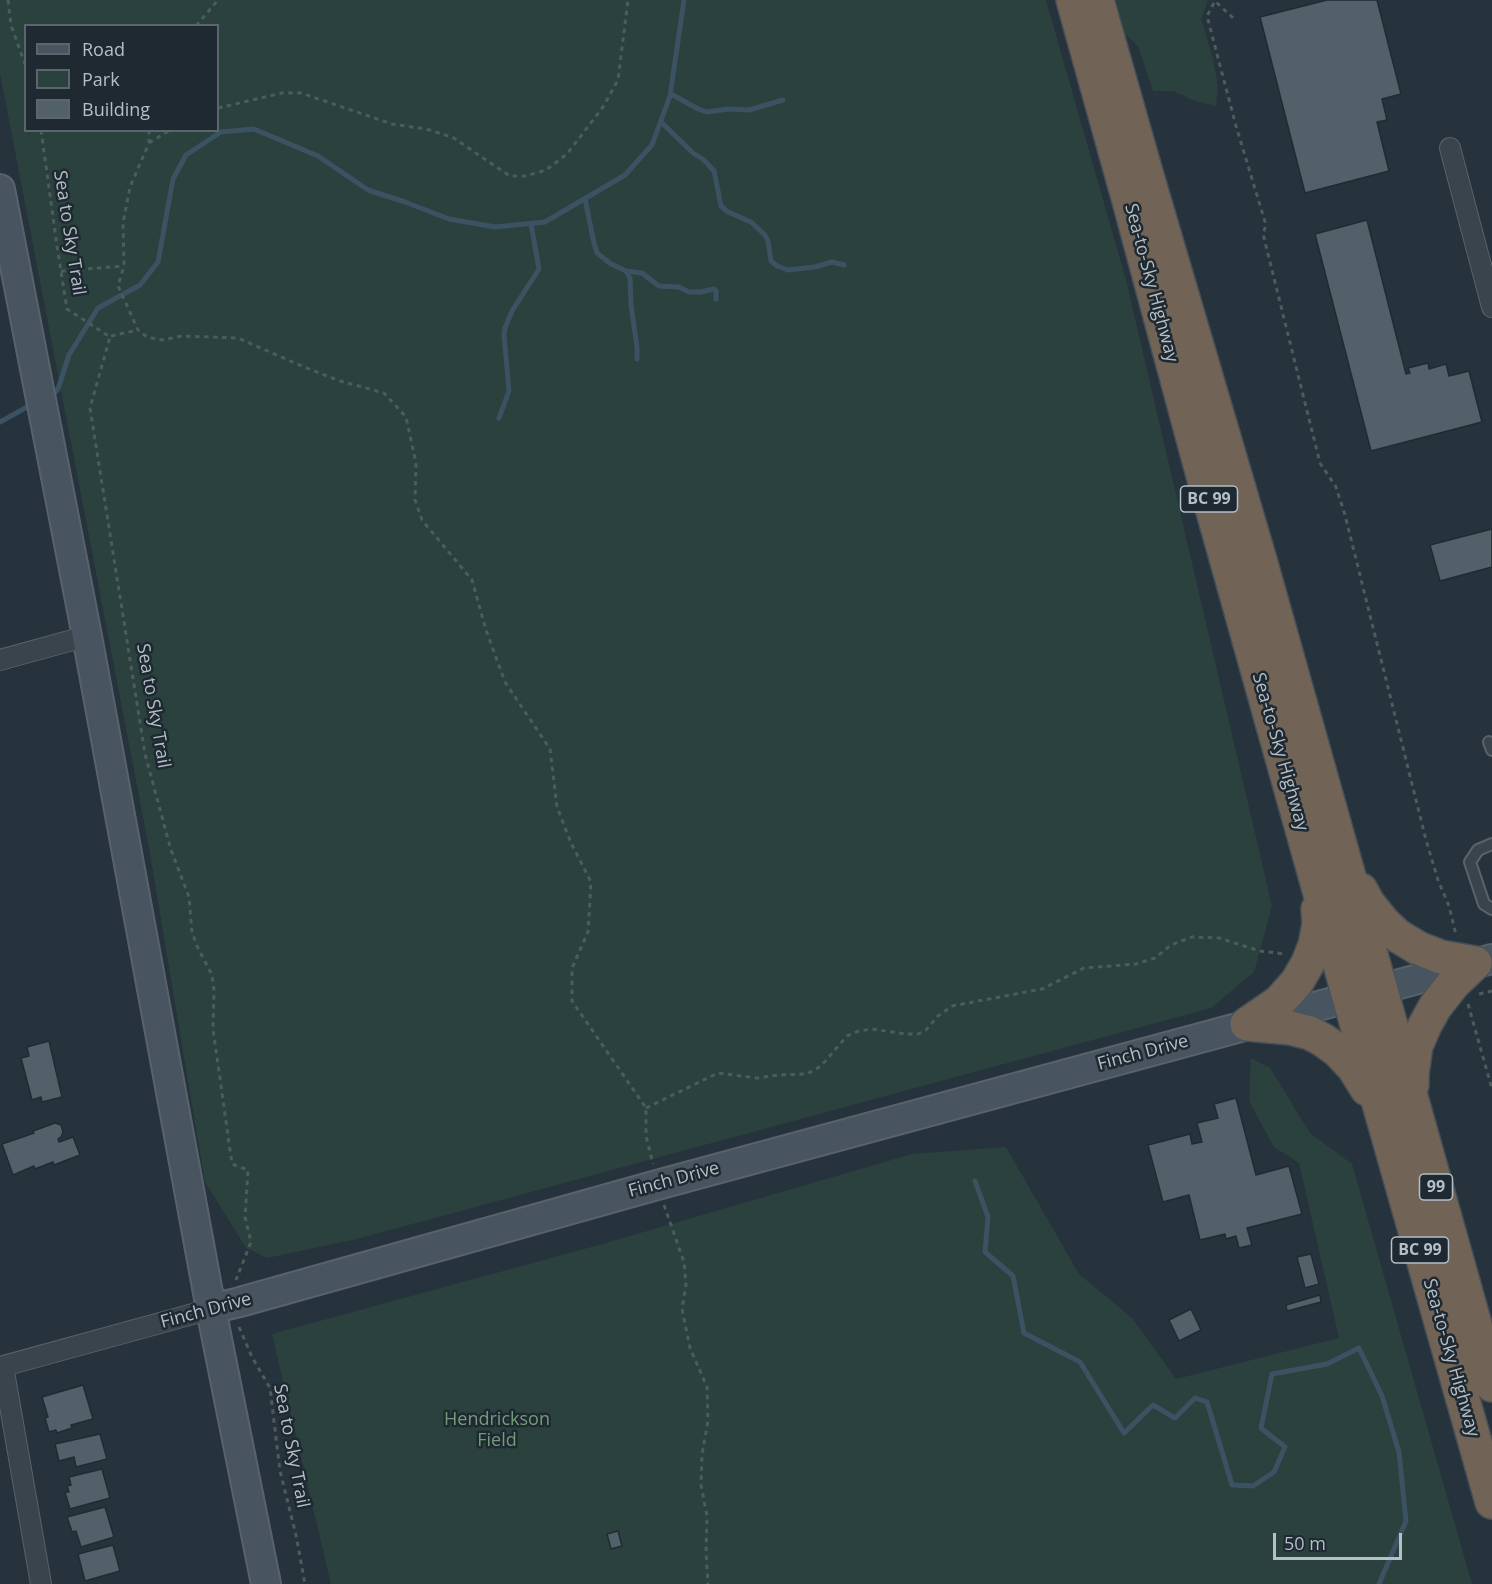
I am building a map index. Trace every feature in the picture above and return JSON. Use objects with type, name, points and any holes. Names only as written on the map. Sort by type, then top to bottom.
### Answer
[{"type":"highway","name":"Sea-to-Sky Highway","points":[[1072,0],[1205,483],[1492,1502]]},
{"type":"highway","name":"Sea-to-Sky Highway","points":[[1097,0],[1260,560],[1492,1385]]},
{"type":"highway","points":[[1343,856],[1368,903],[1398,936],[1418,948],[1441,957],[1475,954]]},
{"type":"highway","points":[[1247,1024],[1279,1002],[1297,982],[1308,963],[1315,945],[1318,924],[1316,878]]},
{"type":"highway","points":[[1413,1105],[1412,1074],[1416,1046],[1435,1006],[1475,954]]},
{"type":"highway","points":[[1247,1024],[1290,1028],[1310,1033],[1323,1040],[1337,1050],[1354,1068],[1381,1112]]},
{"type":"street","points":[[1450,148],[1492,308]]},
{"type":"street","points":[[0,189],[87,636],[224,1313],[266,1584]]},
{"type":"street","points":[[0,660],[87,636]]},
{"type":"street","name":"Finch Drive","points":[[2,1366],[224,1313],[240,1302],[657,1185],[1380,989],[1475,954]]},
{"type":"street","points":[[2,1366],[40,1584]]},
{"type":"lane","points":[[1492,844],[1478,850],[1470,862],[1484,904],[1492,909]]},
{"type":"path","points":[[8,0],[11,25],[24,62]]},
{"type":"path","points":[[198,24],[218,0]]},
{"type":"path","points":[[219,108],[282,93],[301,93],[392,124],[426,129],[452,137],[510,176],[526,176],[546,170],[567,154],[603,107],[618,80],[628,0]]},
{"type":"path","points":[[1233,18],[1215,0],[1207,16],[1239,136],[1266,225],[1263,234],[1320,463],[1336,487],[1345,515],[1438,880],[1475,954]]},
{"type":"path","name":"Sea to Sky Trail","points":[[40,132],[68,309],[110,337],[90,408],[145,754],[171,850],[189,897],[192,932],[212,975],[213,1029],[232,1164],[248,1170],[245,1216],[251,1242],[236,1280]]},
{"type":"path","points":[[149,132],[149,143],[130,187],[123,223],[124,266],[118,285],[138,330],[147,337],[162,340],[182,336],[238,338],[340,381],[384,393],[406,417],[416,462],[415,500],[422,520],[472,580],[486,630],[505,682],[550,749],[557,807],[571,843],[591,882],[588,932],[572,968],[572,1001],[646,1108],[646,1136],[650,1154]]},
{"type":"path","points":[[149,143],[167,132]]},
{"type":"path","points":[[61,271],[124,266]]},
{"type":"path","points":[[110,337],[138,330]]},
{"type":"path","points":[[646,1108],[718,1073],[757,1078],[807,1074],[821,1065],[847,1036],[859,1031],[872,1029],[918,1034],[926,1030],[952,1005],[1042,989],[1084,968],[1136,964],[1155,958],[1171,945],[1192,937],[1219,938],[1260,951],[1293,955]]},
{"type":"path","points":[[1466,1000],[1492,1089]]},
{"type":"path","points":[[657,1185],[684,1262],[686,1285],[682,1309],[690,1348],[707,1387],[708,1421],[702,1454],[701,1485],[707,1516],[708,1584]]},
{"type":"path","name":"Sea to Sky Trail","points":[[224,1313],[240,1328],[252,1357],[270,1388],[280,1471],[305,1584]]},
{"type":"green space","points":[[0,0],[1046,0],[1126,280],[1272,906],[1254,972],[1211,1008],[357,1239],[267,1258],[246,1248],[205,1182],[149,848],[0,73]]},
{"type":"green space","points":[[1116,0],[1208,0],[1201,19],[1213,58],[1218,87],[1216,106],[1195,101],[1173,91],[1153,91],[1138,46],[1125,34]]},
{"type":"green space","name":"Hendrickson Field","points":[[1251,1058],[1270,1068],[1310,1133],[1352,1164],[1472,1584],[331,1584],[272,1334],[606,1243],[912,1154],[1006,1147],[1079,1274],[1132,1318],[1176,1379],[1339,1338],[1299,1163],[1274,1147],[1249,1101]]},
{"type":"building","points":[[1327,0],[1377,0],[1401,94],[1382,99],[1387,120],[1377,122],[1389,171],[1305,193],[1260,17]]},
{"type":"building","points":[[1367,220],[1406,374],[1410,373],[1408,368],[1428,363],[1429,369],[1446,364],[1449,376],[1469,371],[1482,422],[1371,451],[1315,234]]},
{"type":"building","points":[[1492,529],[1492,567],[1440,581],[1430,545]]},
{"type":"building","points":[[49,1041],[62,1097],[42,1102],[41,1097],[32,1100],[21,1058],[29,1056],[27,1047]]},
{"type":"building","points":[[1236,1098],[1256,1175],[1289,1166],[1302,1214],[1247,1228],[1252,1245],[1239,1248],[1236,1236],[1226,1239],[1225,1234],[1200,1240],[1189,1195],[1163,1202],[1148,1145],[1190,1134],[1192,1144],[1202,1142],[1197,1123],[1218,1118],[1214,1104]]},
{"type":"building","points":[[55,1123],[61,1125],[63,1132],[58,1139],[59,1142],[73,1137],[80,1155],[54,1165],[53,1162],[35,1169],[34,1166],[13,1175],[2,1144]]},
{"type":"building","points":[[1311,1254],[1319,1284],[1305,1288],[1297,1257]]},
{"type":"building","points":[[1320,1295],[1321,1302],[1287,1311],[1286,1305]]},
{"type":"building","points":[[1191,1309],[1201,1330],[1179,1341],[1169,1320]]},
{"type":"building","points":[[83,1385],[93,1419],[71,1425],[72,1428],[57,1433],[56,1430],[49,1432],[45,1418],[48,1417],[42,1397]]},
{"type":"building","points":[[100,1434],[107,1459],[76,1467],[74,1457],[59,1461],[55,1444]]},
{"type":"building","points":[[102,1469],[110,1498],[70,1509],[65,1492],[69,1492],[67,1486],[71,1485],[69,1477]]},
{"type":"building","points":[[105,1507],[114,1537],[81,1547],[76,1531],[72,1532],[67,1517]]},
{"type":"building","points":[[618,1531],[622,1546],[611,1549],[607,1534]]},
{"type":"building","points":[[113,1545],[120,1571],[85,1581],[78,1554]]},
{"type":"waterway","points":[[50,398],[58,389],[69,355],[98,308],[140,285],[158,262],[173,179],[186,155],[221,132],[254,129],[318,156],[368,190],[449,219],[495,227],[545,222],[625,175],[652,145],[670,96],[684,0]]},
{"type":"waterway","points":[[671,94],[707,112],[729,109],[749,110],[783,100]]},
{"type":"waterway","points":[[661,122],[714,171],[721,206],[728,212],[751,222],[765,235],[771,261],[777,266],[788,270],[815,267],[832,262],[844,265]]},
{"type":"waterway","points":[[585,199],[597,253],[611,264],[626,271],[630,278],[637,359]]},
{"type":"waterway","points":[[499,418],[509,391],[505,328],[512,311],[539,269],[531,224]]},
{"type":"waterway","points":[[626,271],[642,273],[659,286],[679,287],[689,292],[714,289],[716,299]]},
{"type":"waterway","points":[[0,422],[27,407]]},
{"type":"waterway","points":[[975,1181],[988,1217],[985,1252],[1013,1276],[1024,1333],[1080,1362],[1124,1433],[1153,1405],[1175,1418],[1195,1398],[1207,1402],[1232,1485],[1253,1486],[1274,1472],[1285,1447],[1261,1428],[1272,1374],[1327,1364],[1359,1348],[1382,1396],[1399,1452],[1406,1521],[1379,1584]]}]
